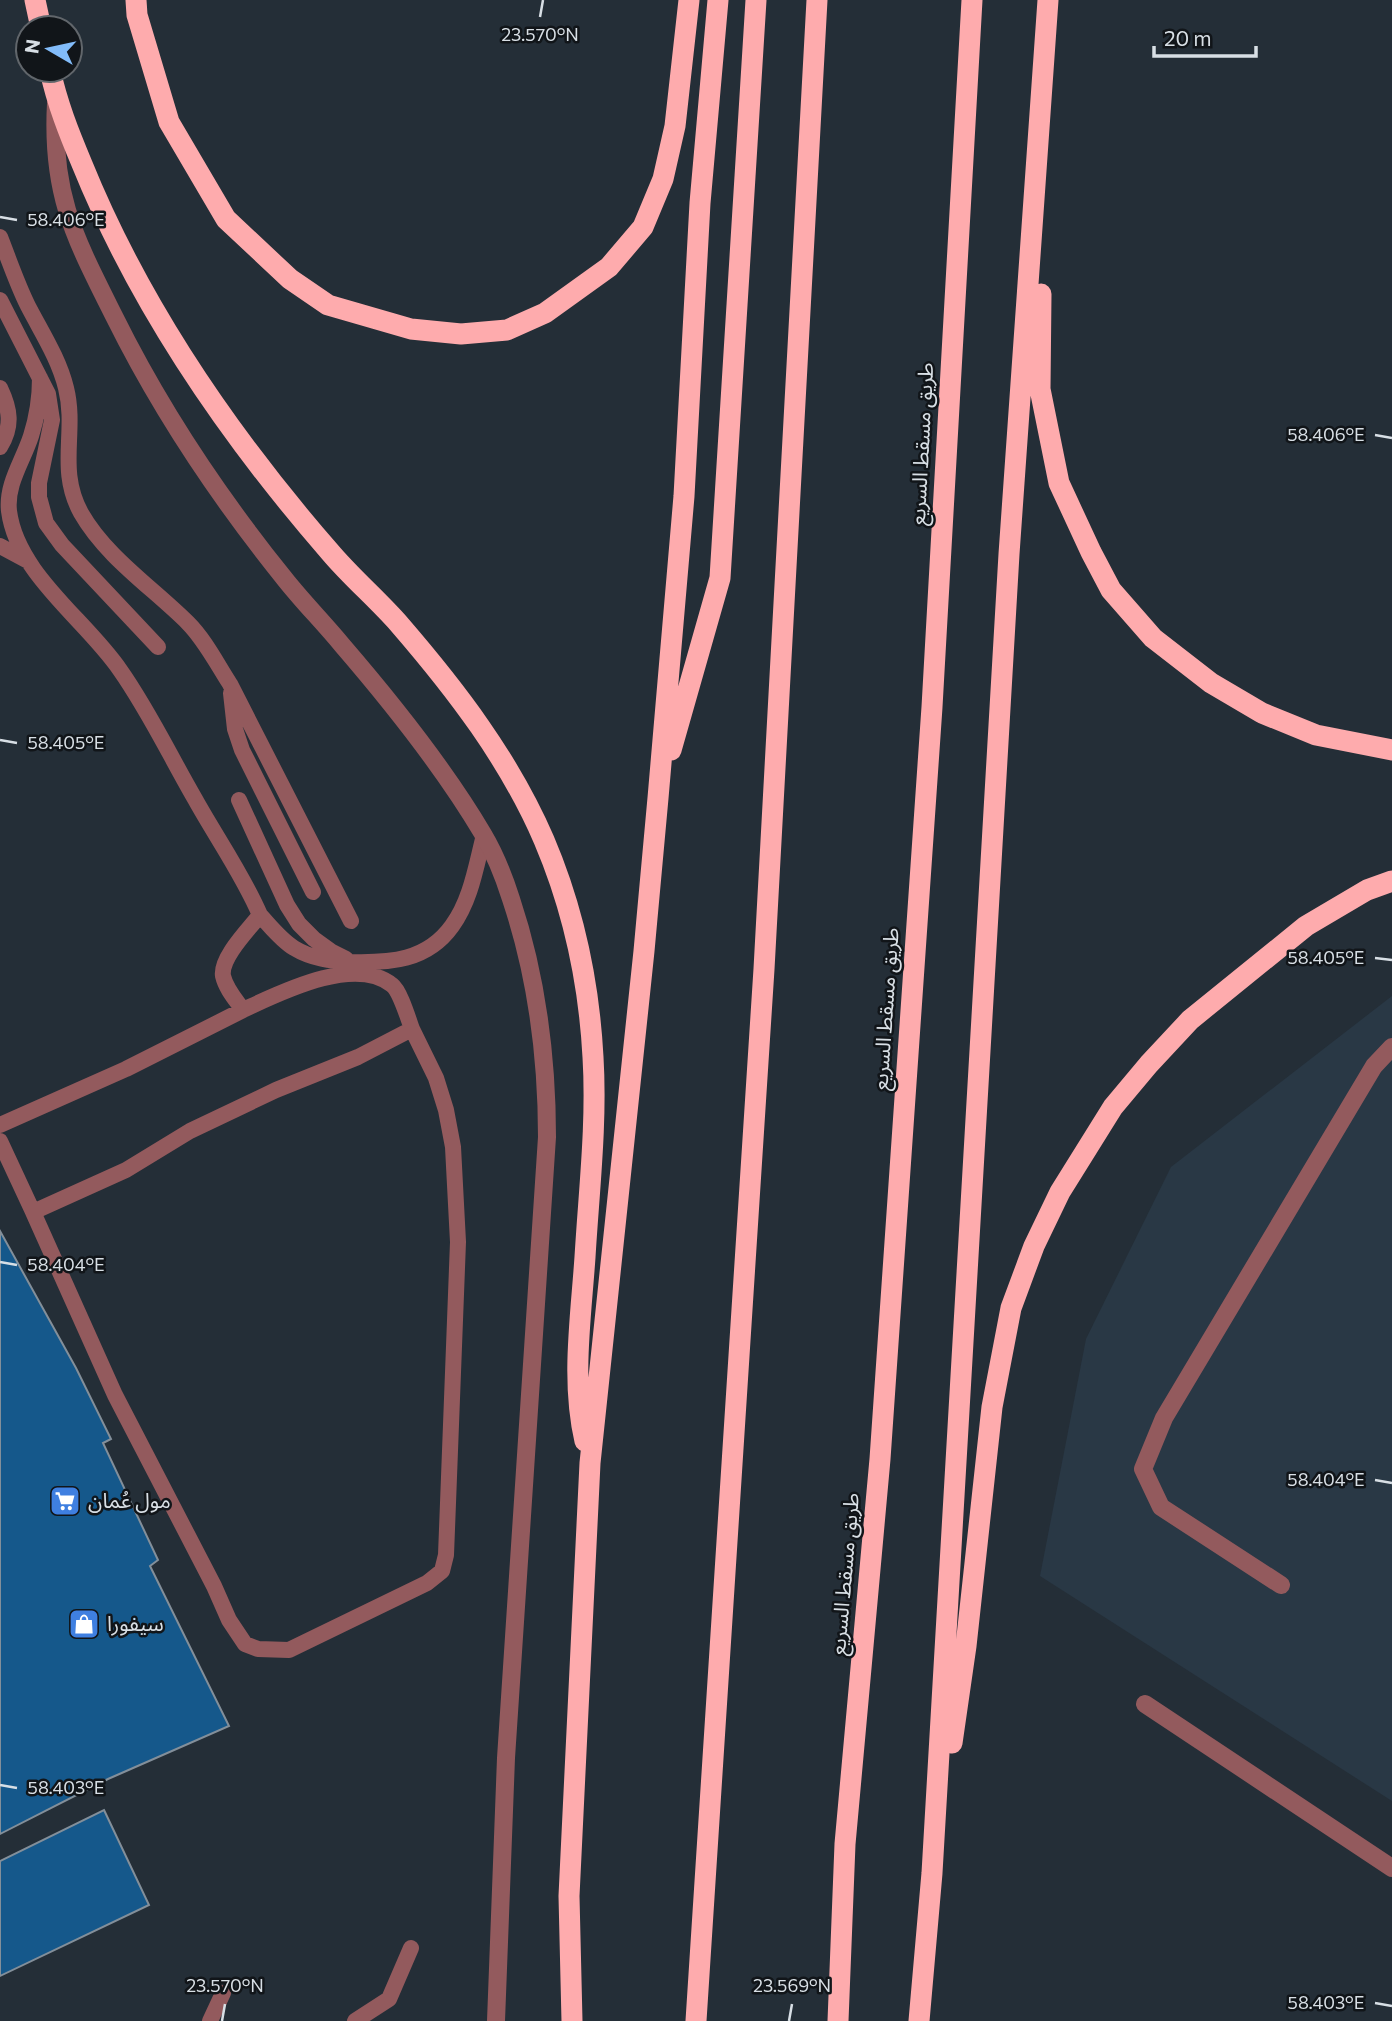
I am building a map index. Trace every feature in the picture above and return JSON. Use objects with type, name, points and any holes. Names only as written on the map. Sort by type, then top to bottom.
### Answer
[{"type":"highway","points":[[136,0],[137,15],[169,122],[226,219],[290,279],[328,305],[411,329],[461,334],[507,330],[545,313],[609,267],[643,226],[663,179],[675,125],[689,0]]},
{"type":"highway","points":[[572,2021],[569,1896],[590,1463],[658,798],[684,496],[700,203],[718,0]]},
{"type":"highway","points":[[658,798],[720,578],[756,0]]},
{"type":"highway","points":[[696,2021],[765,955],[817,0]]},
{"type":"highway","name":"طريق مسقط السريع","points":[[838,2021],[845,1844],[880,1459],[931,721],[972,0]]},
{"type":"highway","points":[[1049,0],[1040,389],[1059,483],[1111,590],[1153,638],[1211,683],[1262,713],[1316,735],[1392,750]]},
{"type":"highway","points":[[919,2021],[932,1873],[1008,568],[1049,0]]},
{"type":"highway","points":[[53,84],[56,100],[93,191],[125,258],[216,408],[280,493],[332,555],[397,622],[470,711],[511,773],[544,841],[569,910],[585,984],[593,1058],[593,1133],[578,1370],[583,1433],[590,1463]]},
{"type":"highway","points":[[932,1873],[966,1646],[992,1406],[1011,1308],[1034,1247],[1060,1192],[1113,1107],[1189,1020],[1306,926],[1367,890],[1392,881]]},
{"type":"street","points":[[56,100],[55,152],[71,228],[136,360],[181,436],[231,510],[419,739],[485,835],[504,878],[527,954],[542,1032],[547,1085],[547,1138],[506,1758],[496,2021]]},
{"type":"street","points":[[1281,1585],[1161,1507],[1143,1469],[1164,1418],[1374,1066],[1392,1047]]},
{"type":"street","points":[[1145,1703],[1392,1868]]},
{"type":"lane","points":[[0,237],[26,302],[64,379],[69,406],[68,473],[73,495],[82,514],[117,558],[191,626],[230,684],[351,921]]},
{"type":"lane","points":[[0,300],[48,394],[52,420],[39,483],[39,497],[46,523],[62,545],[158,647]]},
{"type":"lane","points":[[40,378],[37,417],[10,493],[12,524],[28,561],[95,637],[146,709],[260,915],[281,938],[296,949],[332,961],[386,963],[410,957],[442,937],[463,907],[485,835]]},
{"type":"lane","points":[[0,388],[10,416],[0,447]]},
{"type":"lane","points":[[0,546],[28,561]]},
{"type":"lane","points":[[230,684],[236,729],[242,750],[313,892]]},
{"type":"lane","points":[[239,800],[287,905],[299,923],[314,939],[351,962]]},
{"type":"lane","points":[[243,1010],[228,989],[222,974],[229,955],[260,915]]},
{"type":"lane","points":[[0,1125],[126,1069],[297,985],[358,973],[378,977],[394,986],[436,1078],[453,1147],[458,1242],[446,1555],[442,1571],[427,1583],[289,1650],[258,1649],[245,1644],[229,1620],[115,1395],[0,1140]]},
{"type":"lane","points":[[33,1212],[126,1170],[190,1131],[276,1090],[358,1057],[412,1029]]},
{"type":"lane","points":[[355,2021],[389,1999],[411,1948]]},
{"type":"lane","points":[[210,2021],[223,1993]]},
{"type":"shaded area","points":[[1392,996],[1392,1801],[1040,1576],[1086,1339],[1171,1167]]},
{"type":"building","name":"مول عُمان","points":[[0,1231],[76,1368],[111,1439],[103,1443],[158,1560],[150,1566],[229,1726],[108,1779],[0,1834]]},
{"type":"building","points":[[104,1810],[149,1905],[0,1976],[0,1861]]},
{"type":"place","name":"مول عُمان","points":[[65,1501]]},
{"type":"place","name":"سيفورا","points":[[84,1624]]}]
